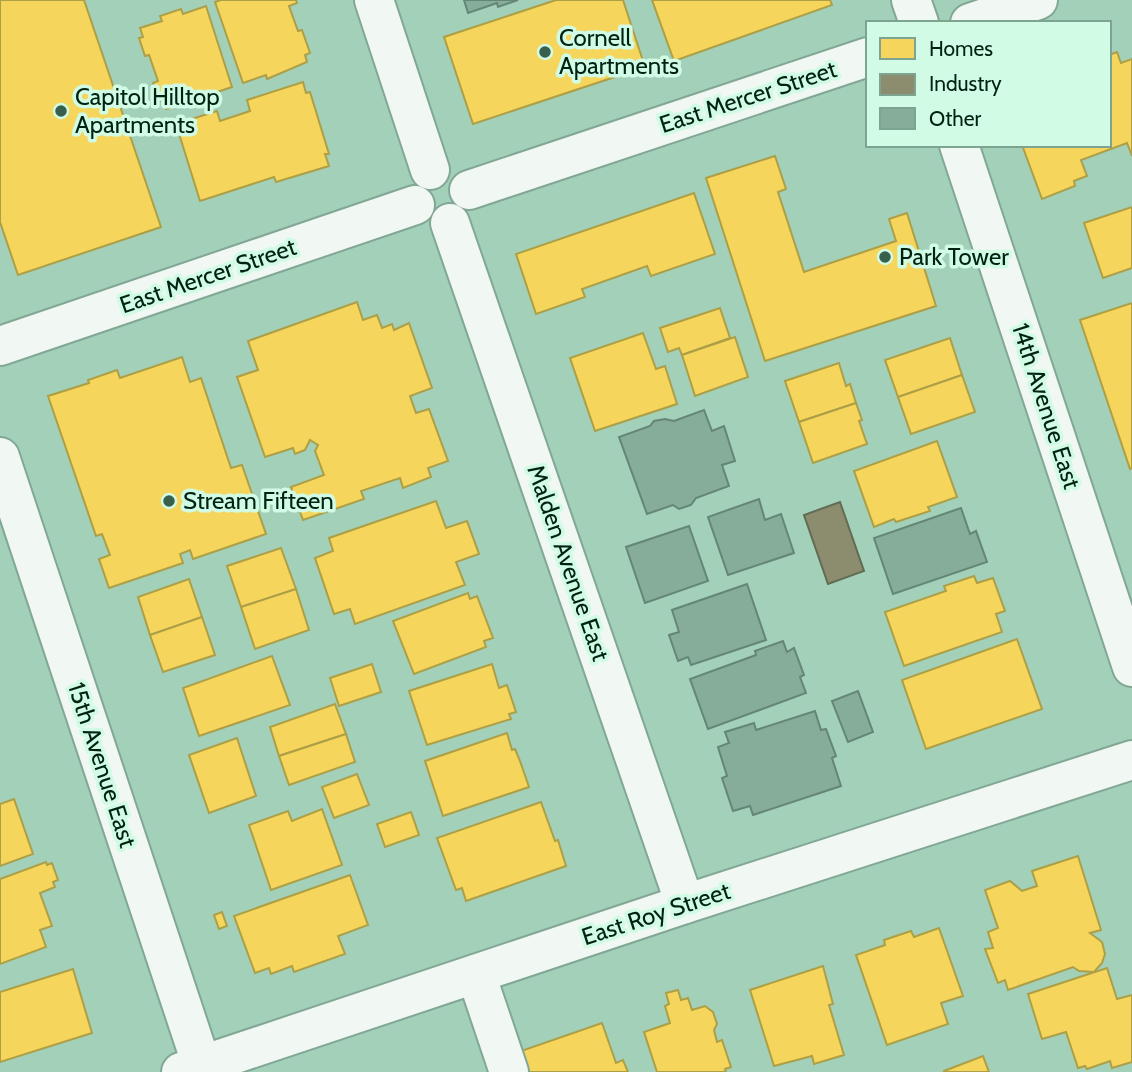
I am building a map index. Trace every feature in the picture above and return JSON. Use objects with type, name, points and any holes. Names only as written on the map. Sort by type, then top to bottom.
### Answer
[{"type":"street","points":[[374,0],[430,170]]},
{"type":"street","points":[[911,0],[918,21]]},
{"type":"street","points":[[976,21],[1038,0]]},
{"type":"street","name":"East Mercer Street","points":[[469,190],[866,58]]},
{"type":"street","name":"14th Avenue East","points":[[960,147],[1132,667]]},
{"type":"street","points":[[448,168],[456,172],[463,178],[469,190],[469,202],[465,211],[450,223],[441,225],[423,218],[415,205],[413,191],[422,175],[430,170],[448,168]]},
{"type":"street","name":"East Mercer Street","points":[[0,346],[415,205]]},
{"type":"street","name":"Malden Avenue East","points":[[450,223],[685,904]]},
{"type":"street","name":"15th Avenue East","points":[[0,457],[6,495],[195,1070]]},
{"type":"street","name":"East Roy Street","points":[[195,1070],[685,904],[1132,760]]},
{"type":"street","points":[[476,974],[509,1072]]},
{"type":"building: Homes","name":"Capitol Hilltop Apartments","points":[[0,0],[84,0],[161,227],[18,275],[0,222]]},
{"type":"building: Homes","points":[[296,0],[297,3],[289,6],[310,53],[305,55],[307,62],[267,79],[266,75],[243,83],[215,2]]},
{"type":"building: Homes","name":"Cornell Apartments","points":[[556,0],[623,0],[645,67],[473,124],[444,37]]},
{"type":"building: Homes","points":[[652,0],[830,0],[832,5],[674,61]]},
{"type":"building: Homes","points":[[206,6],[232,87],[166,109],[163,100],[159,101],[153,83],[158,81],[149,55],[145,56],[139,38],[143,37],[140,28],[162,21],[160,16],[181,9],[183,14]]},
{"type":"building: Homes","points":[[1117,52],[1121,63],[1132,59],[1132,156],[1127,143],[1081,160],[1087,176],[1074,181],[1075,186],[1042,199],[1023,147],[1111,147],[1111,54]]},
{"type":"building: Homes","points":[[303,82],[306,93],[310,92],[329,154],[325,154],[329,166],[276,182],[274,177],[200,201],[176,124],[217,111],[220,121],[250,111],[247,100]]},
{"type":"building: Homes","name":"Park Tower","points":[[775,156],[786,189],[778,192],[804,272],[896,241],[889,219],[907,213],[936,306],[765,361],[706,178]]},
{"type":"building: Homes","points":[[694,193],[715,254],[651,276],[647,266],[582,289],[585,297],[536,314],[516,254]]},
{"type":"building: Homes","points":[[1132,207],[1132,268],[1103,278],[1084,223]]},
{"type":"building: Homes","points":[[357,302],[363,320],[377,315],[382,328],[392,324],[394,330],[409,323],[432,388],[410,396],[416,413],[429,409],[448,461],[428,468],[431,477],[403,488],[400,478],[361,491],[364,499],[303,520],[291,487],[324,475],[315,451],[318,445],[310,440],[305,450],[295,454],[293,448],[265,457],[237,377],[258,370],[248,341]]},
{"type":"building: Homes","points":[[1132,303],[1132,468],[1130,469],[1080,320]]},
{"type":"building: Homes","points":[[720,308],[730,338],[682,355],[679,348],[668,352],[660,328]]},
{"type":"building: Homes","points":[[643,333],[656,369],[665,366],[677,404],[595,431],[570,358]]},
{"type":"building: Homes","points":[[735,337],[748,377],[695,396],[682,355]]},
{"type":"building: Homes","points":[[950,338],[962,375],[898,397],[885,360]]},
{"type":"building: Homes","name":"Stream Fifteen","points":[[182,357],[190,382],[201,378],[231,468],[242,465],[266,534],[193,559],[190,550],[180,554],[183,563],[109,588],[99,559],[110,555],[102,534],[96,536],[48,396],[89,383],[88,380],[117,370],[120,378]]},
{"type":"building: Homes","points":[[839,363],[846,386],[850,384],[856,403],[799,422],[785,381]]},
{"type":"building: Homes","points":[[962,375],[975,412],[911,434],[898,397]]},
{"type":"building: Homes","points":[[856,403],[867,444],[813,463],[799,422]]},
{"type":"building: Homes","points":[[937,441],[957,497],[928,507],[930,511],[896,522],[894,519],[874,527],[854,471]]},
{"type":"building: Homes","points":[[436,501],[446,528],[467,521],[479,554],[456,562],[465,585],[355,624],[350,609],[334,614],[315,558],[333,551],[329,538]]},
{"type":"building: Homes","points":[[281,548],[296,589],[241,607],[227,566]]},
{"type":"building: Homes","points":[[974,576],[977,583],[993,578],[1005,611],[996,614],[1002,632],[904,666],[885,612],[946,591],[944,586]]},
{"type":"building: Homes","points":[[189,579],[202,617],[150,635],[138,597]]},
{"type":"building: Homes","points":[[296,589],[309,630],[255,649],[241,607]]},
{"type":"building: Homes","points":[[468,593],[470,599],[477,596],[493,638],[484,641],[486,647],[414,674],[393,621]]},
{"type":"building: Homes","points":[[202,617],[215,655],[163,672],[150,635]]},
{"type":"building: Homes","points":[[1017,639],[1042,709],[926,749],[902,680]]},
{"type":"building: Homes","points":[[272,656],[290,705],[199,736],[183,688]]},
{"type":"building: Homes","points":[[372,664],[381,692],[339,706],[330,678]]},
{"type":"building: Homes","points":[[492,664],[499,688],[507,685],[516,712],[509,714],[511,719],[427,745],[409,691]]},
{"type":"building: Homes","points":[[335,704],[346,734],[279,756],[270,727]]},
{"type":"building: Homes","points":[[507,733],[529,787],[443,816],[425,761]]},
{"type":"building: Homes","points":[[346,734],[355,762],[289,785],[279,756]]},
{"type":"building: Homes","points":[[237,738],[256,796],[209,813],[189,755]]},
{"type":"building: Homes","points":[[357,774],[369,805],[334,818],[322,787]]},
{"type":"building: Homes","points":[[14,799],[33,854],[0,866],[0,804]]},
{"type":"building: Homes","points":[[541,802],[566,866],[466,901],[462,888],[456,890],[437,838]]},
{"type":"building: Homes","points":[[322,809],[342,865],[271,890],[249,825],[288,811],[292,821]]},
{"type":"building: Homes","points":[[411,812],[419,835],[385,847],[377,824]]},
{"type":"building: Homes","points":[[1078,856],[1101,930],[1090,933],[1102,942],[1105,954],[1102,963],[1094,972],[1079,971],[1073,967],[1008,990],[1005,980],[998,983],[985,949],[993,948],[988,932],[998,928],[985,890],[1010,881],[1022,891],[1037,886],[1032,871]]},
{"type":"building: Homes","points":[[46,862],[47,865],[52,863],[58,880],[53,882],[55,887],[40,893],[52,926],[40,930],[46,947],[0,964],[0,879]]},
{"type":"building: Homes","points":[[350,875],[368,925],[338,936],[345,954],[294,972],[292,966],[271,974],[269,968],[255,973],[234,916]]},
{"type":"building: Homes","points":[[222,912],[227,926],[219,929],[214,915]]},
{"type":"building: Homes","points":[[939,928],[963,996],[941,1003],[948,1024],[887,1045],[856,955],[885,945],[884,940],[911,931],[914,937]]},
{"type":"building: Homes","points":[[823,966],[833,1004],[829,1005],[844,1055],[814,1064],[812,1056],[774,1066],[750,990]]},
{"type":"building: Homes","points":[[1107,968],[1117,999],[1132,995],[1132,1062],[1112,1068],[1110,1061],[1087,1069],[1085,1066],[1078,1068],[1066,1032],[1042,1039],[1028,994]]},
{"type":"building: Homes","points":[[73,969],[92,1033],[0,1062],[0,992]]},
{"type":"building: Homes","points":[[678,990],[681,1000],[688,998],[692,1010],[705,1006],[713,1012],[717,1024],[714,1030],[717,1042],[722,1040],[731,1067],[725,1069],[726,1072],[657,1072],[644,1032],[670,1023],[665,1006],[669,1004],[666,993]]},
{"type":"building: Homes","points":[[602,1023],[616,1063],[623,1060],[628,1072],[528,1072],[521,1051]]},
{"type":"building: Homes","points":[[983,1056],[989,1072],[944,1072],[944,1071]]},
{"type":"building: Industry","points":[[840,502],[864,571],[828,584],[804,515]]},
{"type":"building: Other","points":[[464,0],[518,0],[498,7],[497,3],[468,13]]},
{"type":"building: Other","points":[[704,410],[712,431],[724,426],[735,461],[722,465],[729,486],[696,498],[691,505],[679,509],[673,505],[647,514],[619,437],[650,426],[654,421],[674,421]]},
{"type":"building: Other","points":[[759,499],[765,520],[781,514],[794,553],[728,575],[708,517]]},
{"type":"building: Other","points":[[961,508],[970,534],[976,531],[987,562],[893,594],[874,538]]},
{"type":"building: Other","points":[[689,526],[708,581],[645,603],[626,547]]},
{"type":"building: Other","points":[[747,584],[766,640],[691,665],[688,657],[678,661],[669,635],[679,632],[672,610]]},
{"type":"building: Other","points":[[783,641],[787,652],[794,648],[804,675],[800,677],[806,693],[708,729],[690,679],[756,655],[755,651]]},
{"type":"building: Other","points":[[858,691],[873,732],[848,742],[832,701]]},
{"type":"building: Other","points":[[815,711],[821,730],[826,729],[836,756],[832,758],[841,786],[753,815],[750,806],[733,811],[722,778],[727,776],[718,747],[729,743],[725,732],[754,723],[756,730]]},
{"type":"place","name":"Cornell Apartments","points":[[545,52]]},
{"type":"place","name":"Capitol Hilltop Apartments","points":[[61,111]]},
{"type":"place","name":"Park Tower","points":[[885,257]]},
{"type":"place","name":"Stream Fifteen","points":[[169,501]]}]
